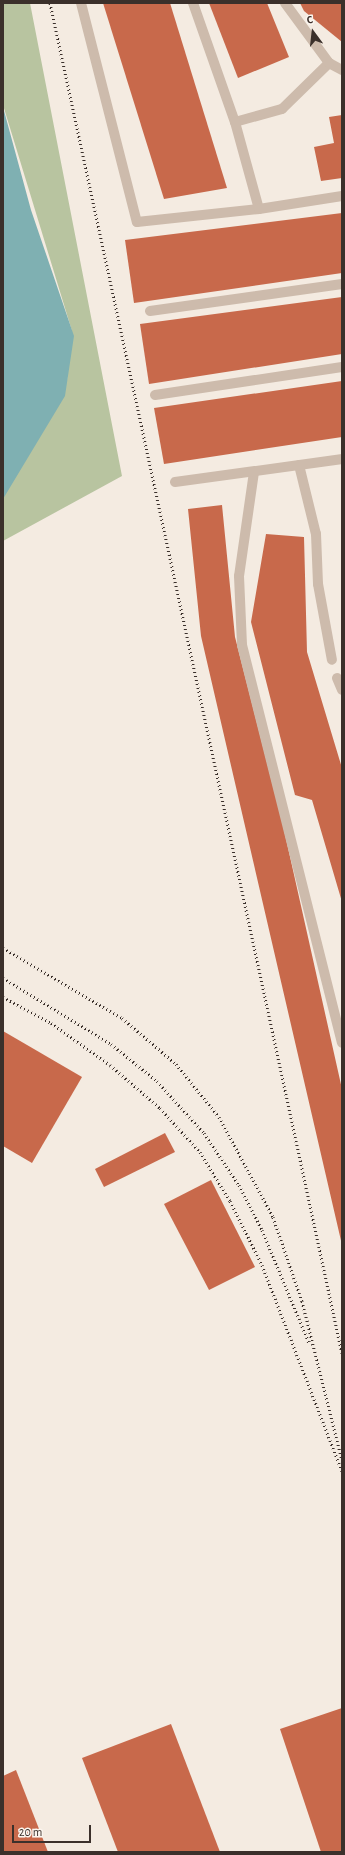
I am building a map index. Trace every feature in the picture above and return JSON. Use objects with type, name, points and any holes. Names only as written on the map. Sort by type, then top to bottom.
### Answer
[{"type":"lane","points":[[81,3],[137,222],[259,209],[342,196]]},
{"type":"lane","points":[[193,3],[235,122],[259,209]]},
{"type":"lane","points":[[285,3],[329,63],[342,70]]},
{"type":"lane","points":[[235,122],[282,109],[329,63]]},
{"type":"lane","points":[[150,311],[342,284]]},
{"type":"lane","points":[[155,395],[342,367]]},
{"type":"lane","points":[[175,482],[342,459]]},
{"type":"lane","points":[[299,465],[316,534],[318,584],[332,660]]},
{"type":"lane","points":[[254,472],[239,576],[242,645],[342,1043]]},
{"type":"lane","points":[[337,678],[342,690]]},
{"type":"green space","points":[[3,3],[30,3],[122,476],[3,541],[3,493],[47,424],[67,380],[72,331],[3,105]]},
{"type":"water","points":[[3,107],[31,210],[74,336],[65,396],[3,499]]},
{"type":"building","points":[[103,3],[170,3],[227,188],[164,199]]},
{"type":"building","points":[[209,3],[267,3],[289,57],[238,78]]},
{"type":"building","points":[[300,3],[342,3],[342,42],[304,11]]},
{"type":"building","points":[[342,115],[342,178],[321,181],[314,147],[334,143],[329,117]]},
{"type":"building","points":[[342,213],[342,273],[134,303],[125,240]]},
{"type":"building","points":[[342,297],[342,354],[149,384],[140,324]]},
{"type":"building","points":[[342,381],[342,437],[164,464],[154,408]]},
{"type":"building","points":[[222,505],[235,637],[282,821],[342,1089],[342,1245],[201,636],[188,509]]},
{"type":"building","points":[[266,534],[304,537],[307,652],[342,768],[342,902],[312,800],[295,795],[251,622]]},
{"type":"building","points":[[3,1031],[82,1077],[32,1163],[3,1146]]},
{"type":"building","points":[[165,1133],[175,1152],[104,1187],[95,1169]]},
{"type":"building","points":[[211,1180],[255,1267],[209,1290],[164,1204]]},
{"type":"building","points":[[342,1708],[342,1852],[321,1852],[280,1729]]},
{"type":"building","points":[[171,1724],[220,1852],[118,1852],[82,1758]]},
{"type":"building","points":[[16,1770],[48,1852],[3,1852],[3,1776]]},
{"type":"railway","points":[[50,3],[342,1353]]},
{"type":"railway","points":[[3,948],[122,1018],[176,1064],[219,1117],[273,1217],[302,1301],[342,1460]]},
{"type":"railway","points":[[3,978],[111,1044],[157,1081],[204,1133],[239,1185],[262,1230],[309,1343]]},
{"type":"railway","points":[[3,997],[51,1023],[110,1065],[160,1108],[200,1152],[230,1201],[262,1265],[342,1471]]}]
